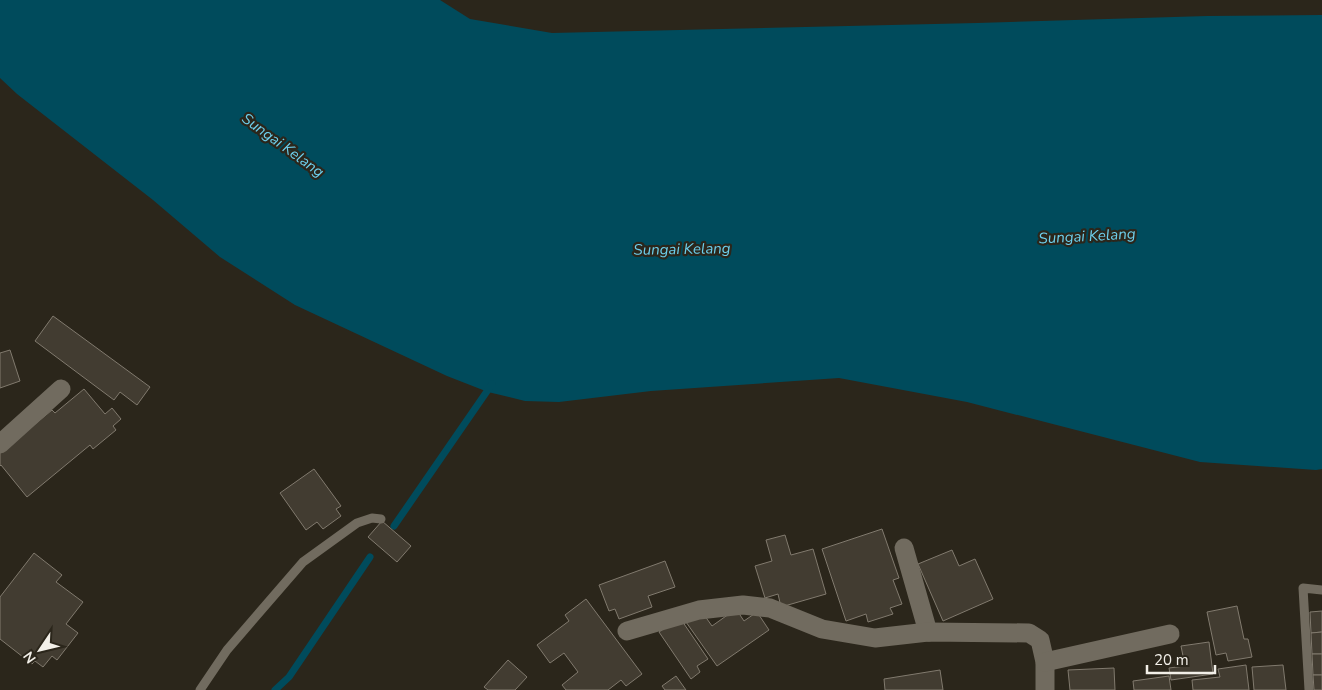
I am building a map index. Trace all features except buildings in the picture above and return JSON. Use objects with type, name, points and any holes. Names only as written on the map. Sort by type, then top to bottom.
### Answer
[{"type":"street","points":[[0,444],[61,389]]},
{"type":"street","points":[[904,548],[928,632]]},
{"type":"street","points":[[627,631],[699,610],[742,605],[770,608],[822,630],[875,638],[928,632],[1029,633],[1040,640],[1045,662],[1045,690]]},
{"type":"street","points":[[1045,662],[1170,634]]},
{"type":"lane","points":[[200,690],[227,650],[303,562],[357,523],[372,518],[381,519]]},
{"type":"lane","points":[[1309,690],[1303,588],[1322,590]]},
{"type":"water","name":"Sungai Kelang","points":[[0,0],[440,0],[470,19],[552,33],[1207,16],[1322,15],[1322,469],[1200,462],[967,402],[839,378],[651,391],[559,402],[525,401],[488,392],[447,376],[295,305],[220,257],[153,200],[17,94],[0,78]]},
{"type":"waterway","points":[[394,526],[492,384]]},
{"type":"waterway","points":[[275,690],[289,677],[370,557]]}]
